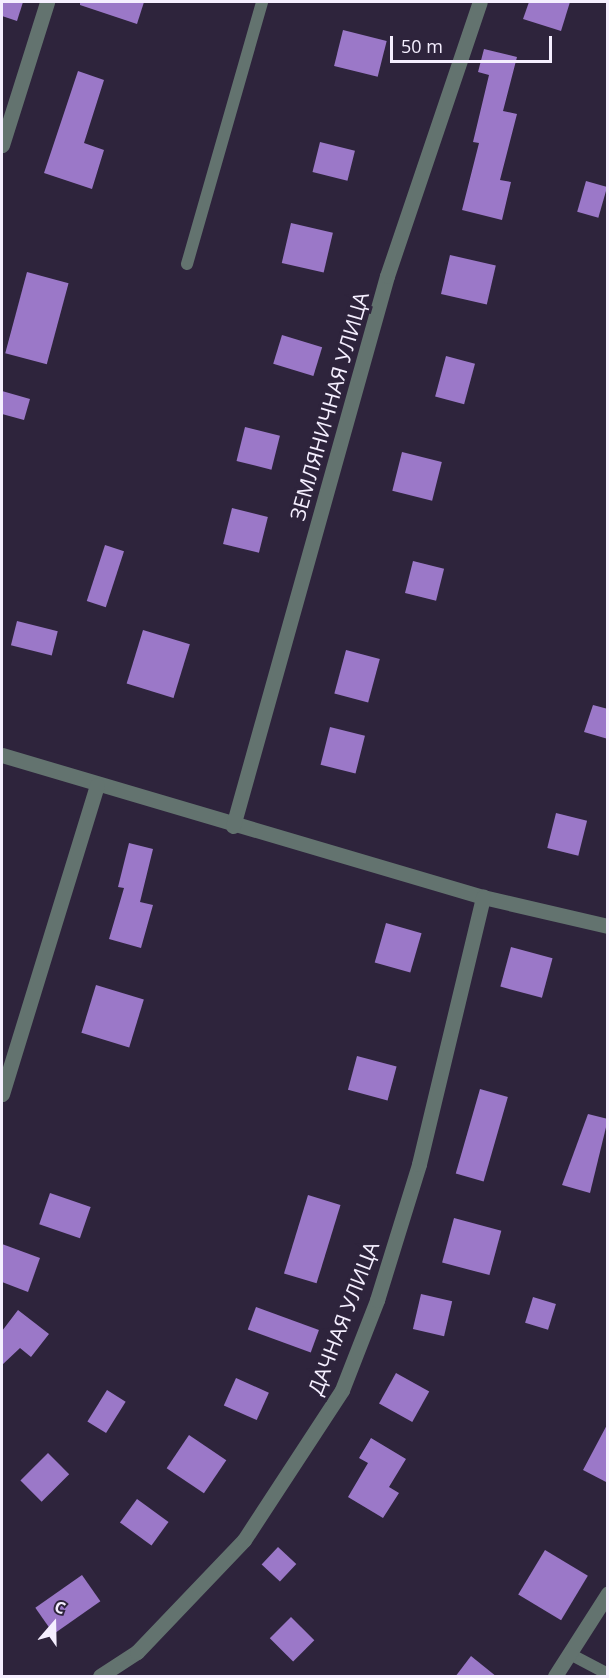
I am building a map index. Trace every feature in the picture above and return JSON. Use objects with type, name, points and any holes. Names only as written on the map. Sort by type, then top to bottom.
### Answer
[{"type":"street","points":[[2,145],[47,2]]},
{"type":"street","name":"ЗЕМЛЯНИЧНАЯ УЛИЦА","points":[[233,826],[387,276],[480,2]]},
{"type":"street","points":[[2,755],[233,826],[483,897],[608,926]]},
{"type":"street","points":[[2,1094],[97,785]]},
{"type":"street","name":"ДАЧНАЯ УЛИЦА","points":[[100,1677],[137,1652],[244,1540],[342,1390],[377,1300],[419,1164],[483,897]]},
{"type":"street","points":[[555,1677],[608,1593]]},
{"type":"lane","points":[[187,264],[262,2]]},
{"type":"lane","points":[[570,1654],[608,1674]]},
{"type":"building","points":[[2,2],[23,2],[17,21],[2,16]]},
{"type":"building","points":[[80,2],[144,2],[137,24],[80,5]]},
{"type":"building","points":[[529,2],[570,2],[561,31],[523,19]]},
{"type":"building","points":[[343,30],[387,41],[378,77],[334,66]]},
{"type":"building","points":[[484,49],[517,57],[503,111],[517,114],[500,180],[511,182],[502,220],[462,210],[479,143],[473,142],[489,75],[478,72]]},
{"type":"building","points":[[78,71],[104,80],[84,143],[104,150],[92,189],[44,173]]},
{"type":"building","points":[[320,142],[355,151],[347,181],[313,172]]},
{"type":"building","points":[[586,181],[607,187],[598,218],[577,212]]},
{"type":"building","points":[[291,223],[333,233],[324,273],[282,263]]},
{"type":"building","points":[[450,255],[496,266],[487,305],[441,294]]},
{"type":"building","points":[[27,272],[69,283],[47,364],[5,353]]},
{"type":"building","points":[[282,335],[322,347],[313,376],[273,364]]},
{"type":"building","points":[[446,356],[475,364],[464,404],[435,397]]},
{"type":"building","points":[[2,391],[30,399],[24,420],[2,414]]},
{"type":"building","points":[[245,427],[280,436],[271,470],[237,461]]},
{"type":"building","points":[[402,452],[442,462],[432,501],[392,491]]},
{"type":"building","points":[[232,508],[268,517],[259,553],[223,544]]},
{"type":"building","points":[[105,545],[124,551],[106,607],[87,601]]},
{"type":"building","points":[[413,561],[444,569],[436,601],[405,593]]},
{"type":"building","points":[[17,621],[58,631],[52,655],[11,645]]},
{"type":"building","points":[[143,630],[190,644],[173,698],[127,684]]},
{"type":"building","points":[[346,650],[380,659],[368,703],[334,693]]},
{"type":"building","points":[[593,705],[608,709],[608,739],[584,732]]},
{"type":"building","points":[[330,727],[365,736],[355,774],[321,765]]},
{"type":"building","points":[[556,813],[587,821],[578,856],[547,848]]},
{"type":"building","points":[[129,843],[153,849],[140,902],[153,905],[141,948],[109,939],[124,888],[118,887]]},
{"type":"building","points":[[386,923],[422,933],[410,973],[375,962]]},
{"type":"building","points":[[511,947],[553,958],[542,998],[500,987]]},
{"type":"building","points":[[96,985],[144,1000],[129,1047],[81,1033]]},
{"type":"building","points":[[357,1056],[397,1067],[388,1100],[348,1090]]},
{"type":"building","points":[[480,1089],[508,1097],[484,1182],[456,1174]]},
{"type":"building","points":[[588,1114],[608,1119],[590,1193],[562,1185]]},
{"type":"building","points":[[50,1193],[91,1207],[80,1238],[39,1224]]},
{"type":"building","points":[[308,1195],[341,1205],[317,1283],[284,1273]]},
{"type":"building","points":[[454,1218],[501,1231],[489,1275],[442,1262]]},
{"type":"building","points":[[2,1244],[40,1258],[28,1292],[2,1282]]},
{"type":"building","points":[[421,1294],[452,1301],[444,1336],[413,1329]]},
{"type":"building","points":[[533,1297],[556,1304],[548,1330],[525,1323]]},
{"type":"building","points":[[256,1307],[319,1330],[311,1352],[248,1330]]},
{"type":"building","points":[[18,1310],[49,1334],[31,1357],[20,1348],[2,1365],[2,1331]]},
{"type":"building","points":[[396,1373],[429,1391],[412,1422],[379,1404]]},
{"type":"building","points":[[236,1378],[269,1393],[257,1420],[224,1405]]},
{"type":"building","points":[[107,1390],[126,1402],[106,1433],[87,1421]]},
{"type":"building","points":[[608,1423],[608,1483],[583,1470]]},
{"type":"building","points":[[189,1435],[226,1460],[204,1493],[167,1468]]},
{"type":"building","points":[[371,1438],[406,1459],[389,1487],[399,1493],[383,1518],[348,1497],[368,1463],[359,1458]]},
{"type":"building","points":[[48,1453],[69,1474],[42,1502],[20,1481]]},
{"type":"building","points":[[137,1499],[169,1522],[152,1545],[120,1522]]},
{"type":"building","points":[[278,1547],[296,1564],[280,1582],[262,1565]]},
{"type":"building","points":[[545,1550],[588,1576],[561,1620],[518,1595]]},
{"type":"building","points":[[82,1575],[100,1601],[54,1634],[35,1608]]},
{"type":"building","points":[[291,1617],[314,1640],[293,1662],[270,1638]]},
{"type":"building","points":[[471,1656],[497,1677],[455,1677]]}]
